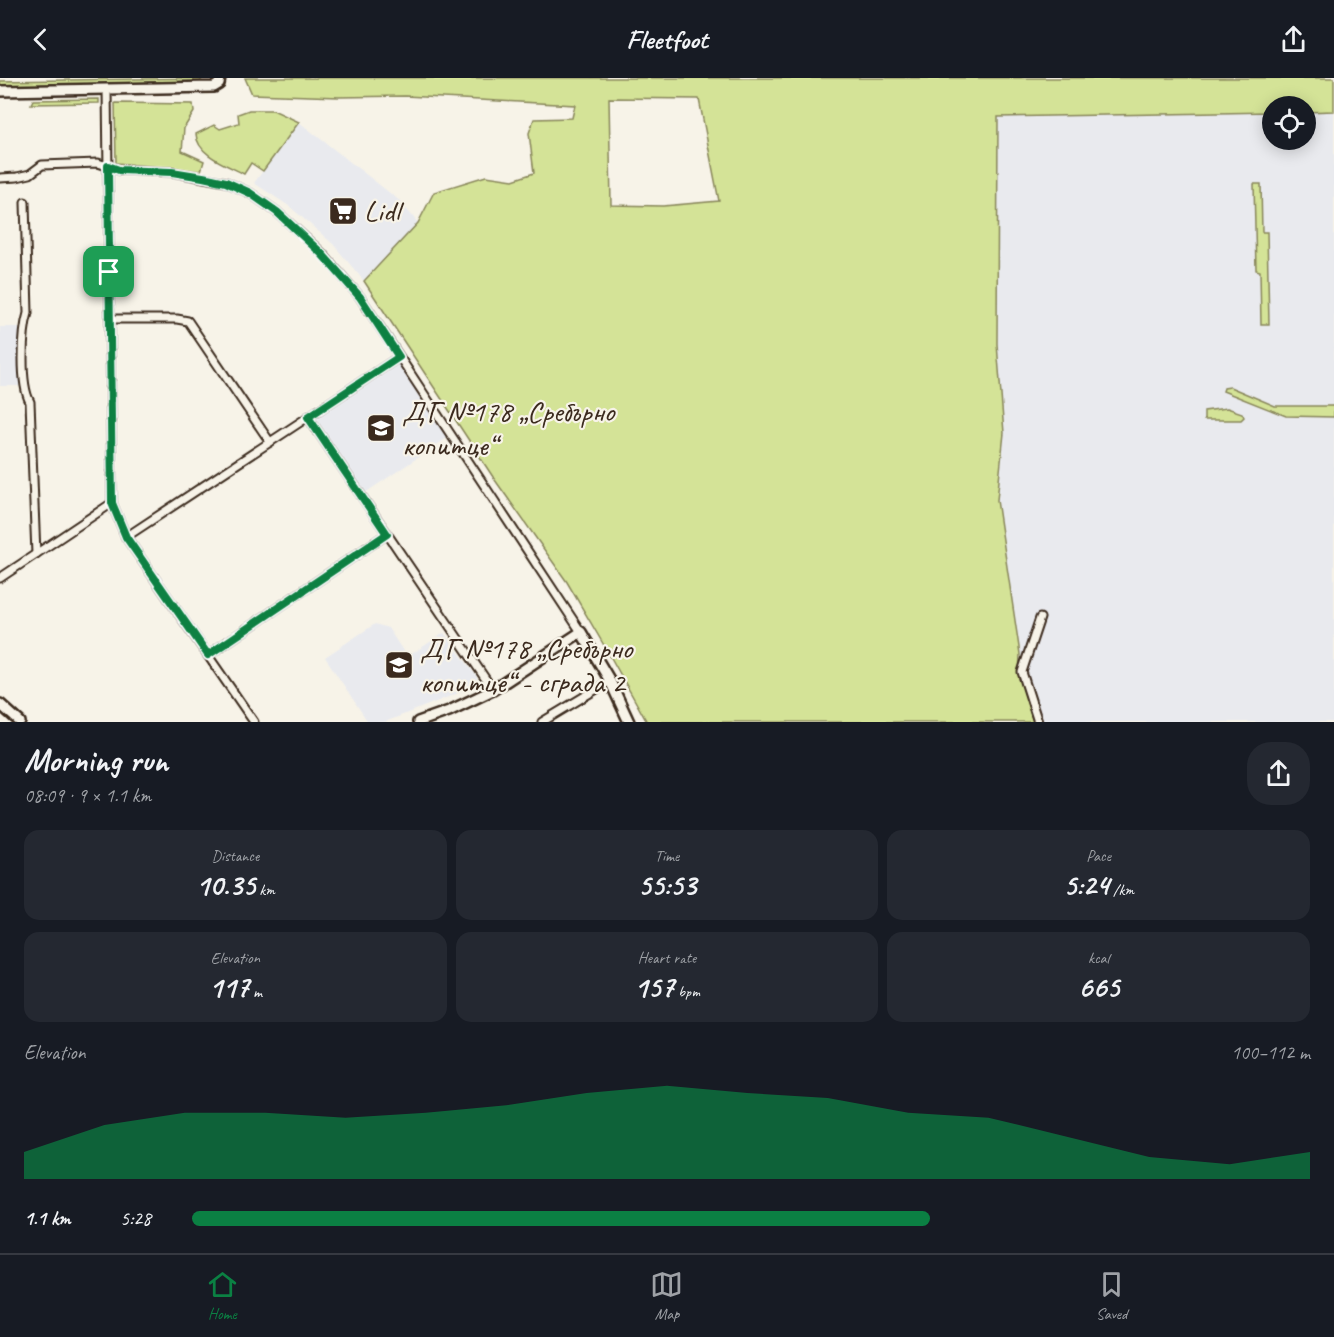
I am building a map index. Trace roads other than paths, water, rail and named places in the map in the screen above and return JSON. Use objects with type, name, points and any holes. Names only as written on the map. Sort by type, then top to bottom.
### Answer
[{"type":"street","points":[[0,91],[214,87],[219,84],[220,78]]},
{"type":"street","points":[[107,89],[112,503],[126,537],[254,722]]},
{"type":"street","points":[[0,178],[30,174],[42,165],[98,163],[119,170],[172,172],[226,182],[250,193],[277,212],[321,253],[360,297],[581,632],[610,681],[629,722]]},
{"type":"street","points":[[25,202],[28,313],[24,326],[24,392],[30,402],[36,554]]},
{"type":"street","points":[[110,319],[188,321],[270,442]]},
{"type":"street","points":[[126,537],[399,357]]},
{"type":"street","points":[[308,417],[493,690]]},
{"type":"street","points":[[0,578],[112,503]]},
{"type":"street","points":[[208,655],[387,534]]},
{"type":"street","points":[[1038,722],[1022,672],[1040,618]]},
{"type":"street","points":[[417,722],[449,711],[493,690],[581,632]]},
{"type":"street","points":[[542,722],[610,681]]},
{"type":"street","points":[[0,704],[20,722]]},
{"type":"place","name":"Lidl","points":[[343,211]]},
{"type":"place","name":"ДГ №178 „Сребърно копитце“","points":[[381,428]]},
{"type":"place","name":"ДГ №178 „Сребърно копитце“ - сграда 2","points":[[399,665]]}]
